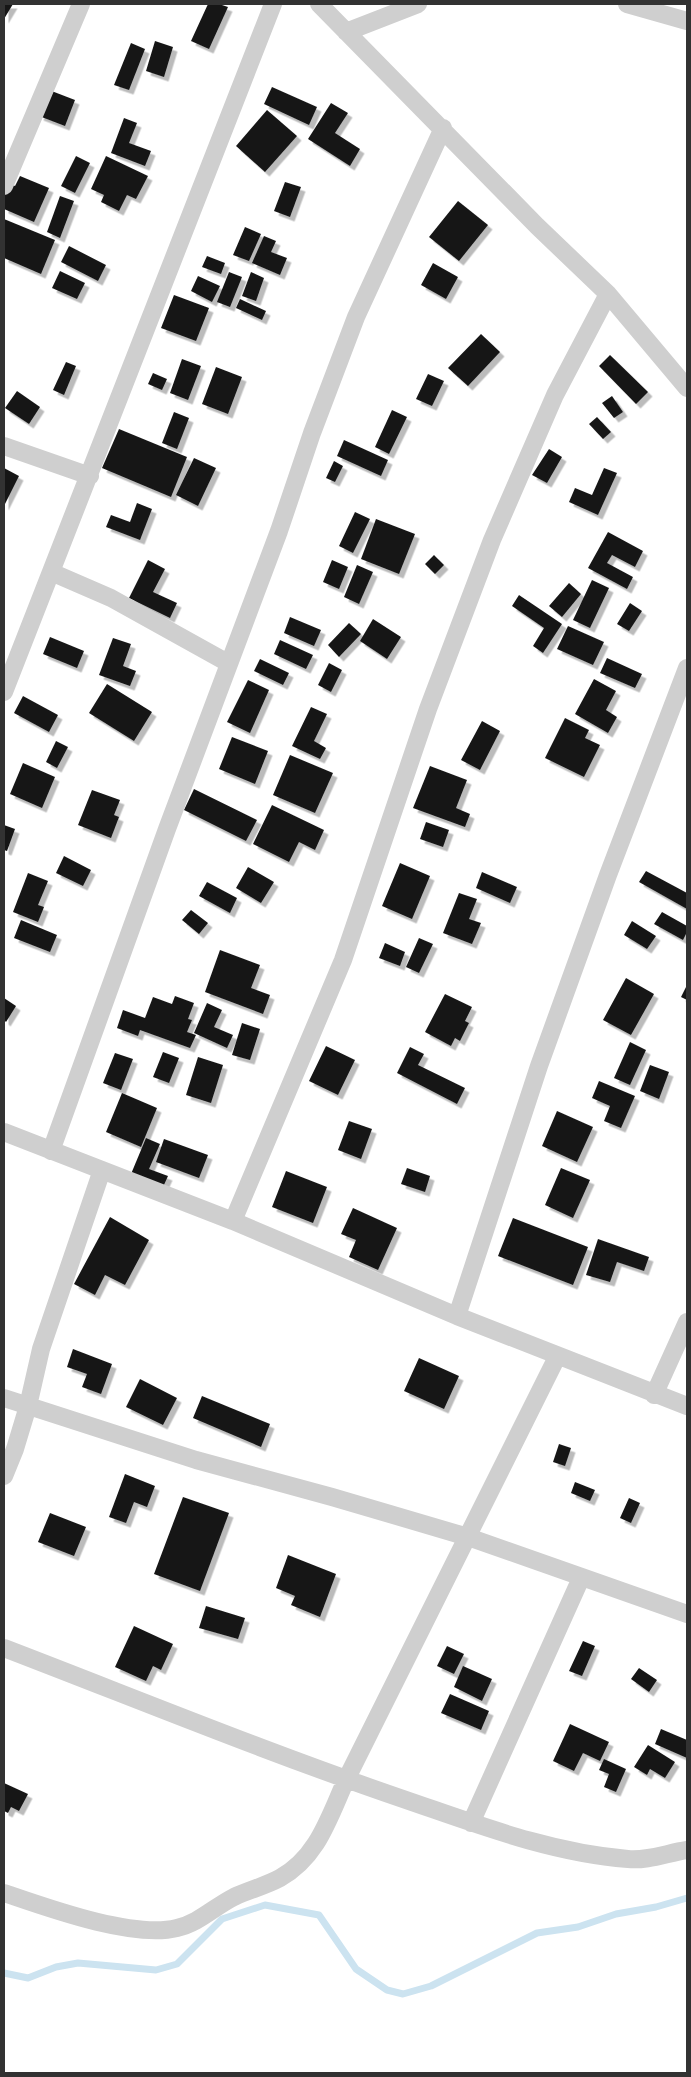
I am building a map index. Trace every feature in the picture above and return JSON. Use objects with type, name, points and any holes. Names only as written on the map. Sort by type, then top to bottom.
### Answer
[{"type":"street","points":[[4,186],[81,4]]},
{"type":"street","points":[[4,692],[90,476],[272,4]]},
{"type":"street","points":[[319,4],[537,226],[608,294],[687,388]]},
{"type":"street","points":[[346,32],[418,4]]},
{"type":"street","points":[[627,4],[687,21]]},
{"type":"street","points":[[51,1151],[356,317],[442,128]]},
{"type":"street","points":[[234,1221],[343,960],[428,709],[492,540],[555,395],[608,294]]},
{"type":"street","points":[[4,446],[90,476]]},
{"type":"street","points":[[51,572],[112,598],[228,663]]},
{"type":"street","points":[[457,1316],[539,1066],[620,842],[687,668]]},
{"type":"street","points":[[4,1132],[234,1221],[457,1316],[654,1395],[687,1406]]},
{"type":"street","points":[[4,1476],[15,1449],[28,1406],[41,1349],[102,1170]]},
{"type":"street","points":[[654,1395],[687,1322]]},
{"type":"street","points":[[4,1893],[72,1914],[134,1930],[149,1931],[177,1928],[194,1922],[232,1898],[277,1880],[300,1864],[310,1854],[324,1828],[556,1356]]},
{"type":"street","points":[[4,1398],[196,1460],[332,1496],[468,1537],[687,1614]]},
{"type":"street","points":[[472,1823],[581,1578]]},
{"type":"street","points":[[4,1648],[346,1780],[472,1823],[560,1849],[629,1860],[648,1859],[687,1850]]},
{"type":"building","points":[[4,4],[13,4],[4,19]]},
{"type":"building","points":[[208,4],[219,4],[228,7],[209,49],[191,41]]},
{"type":"building","points":[[155,41],[173,47],[164,77],[146,71]]},
{"type":"building","points":[[131,43],[145,49],[129,90],[114,85]]},
{"type":"building","points":[[272,87],[317,107],[309,125],[264,104]]},
{"type":"building","points":[[49,90],[75,100],[65,126],[39,116]]},
{"type":"building","points":[[331,103],[348,113],[335,133],[360,149],[350,166],[308,139]]},
{"type":"building","points":[[267,110],[297,136],[265,172],[236,146]]},
{"type":"building","points":[[124,118],[137,123],[129,143],[151,151],[145,166],[111,153]]},
{"type":"building","points":[[76,156],[90,163],[75,193],[61,186]]},
{"type":"building","points":[[106,156],[148,176],[136,199],[127,195],[119,211],[101,202],[104,195],[91,189]]},
{"type":"building","points":[[20,176],[49,188],[34,222],[4,209],[4,193],[8,183],[15,186]]},
{"type":"building","points":[[285,182],[301,187],[290,217],[274,211]]},
{"type":"building","points":[[60,196],[74,201],[60,238],[47,232]]},
{"type":"building","points":[[458,201],[488,225],[459,261],[429,237]]},
{"type":"building","points":[[4,219],[55,240],[41,274],[4,258]]},
{"type":"building","points":[[245,227],[261,234],[249,261],[233,255]]},
{"type":"building","points":[[264,236],[276,241],[271,252],[287,258],[280,275],[252,263]]},
{"type":"building","points":[[69,246],[106,265],[98,281],[61,262]]},
{"type":"building","points":[[207,256],[225,263],[221,274],[202,267]]},
{"type":"building","points":[[433,263],[458,277],[446,299],[421,285]]},
{"type":"building","points":[[60,271],[85,283],[77,299],[52,288]]},
{"type":"building","points":[[229,272],[242,277],[230,307],[217,302]]},
{"type":"building","points":[[251,272],[264,278],[256,301],[242,296]]},
{"type":"building","points":[[198,276],[220,286],[212,302],[191,291]]},
{"type":"building","points":[[174,295],[209,308],[196,341],[161,328]]},
{"type":"building","points":[[240,299],[266,311],[262,320],[236,308]]},
{"type":"building","points":[[481,334],[500,352],[468,386],[448,368]]},
{"type":"building","points":[[610,355],[648,392],[636,404],[599,366]]},
{"type":"building","points":[[182,359],[201,366],[188,400],[170,393]]},
{"type":"building","points":[[66,362],[76,366],[64,395],[53,390]]},
{"type":"building","points":[[216,367],[242,377],[228,414],[202,404]]},
{"type":"building","points":[[153,373],[167,379],[162,390],[148,384]]},
{"type":"building","points":[[428,374],[444,381],[432,406],[416,399]]},
{"type":"building","points":[[17,391],[40,407],[29,424],[5,408]]},
{"type":"building","points":[[612,396],[623,412],[614,418],[602,403]]},
{"type":"building","points":[[392,410],[407,417],[389,454],[375,447]]},
{"type":"building","points":[[174,412],[189,418],[177,449],[162,443]]},
{"type":"building","points":[[597,417],[611,432],[603,439],[589,424]]},
{"type":"building","points":[[119,429],[187,457],[171,497],[102,468]]},
{"type":"building","points":[[344,440],[388,460],[381,476],[337,456]]},
{"type":"building","points":[[549,449],[562,457],[547,483],[532,475]]},
{"type":"building","points":[[194,458],[216,468],[198,506],[176,495]]},
{"type":"building","points":[[334,461],[343,466],[335,482],[326,478]]},
{"type":"building","points":[[4,468],[19,476],[4,506]]},
{"type":"building","points":[[604,468],[617,473],[598,515],[569,502],[575,488],[592,495]]},
{"type":"building","points":[[137,503],[152,509],[140,540],[106,527],[111,515],[130,522]]},
{"type":"building","points":[[355,512],[370,519],[353,553],[339,546]]},
{"type":"building","points":[[376,519],[415,534],[399,574],[361,559]]},
{"type":"building","points":[[608,532],[643,551],[635,567],[612,555],[607,563],[633,577],[627,589],[588,568]]},
{"type":"building","points":[[434,555],[444,565],[435,574],[425,564]]},
{"type":"building","points":[[148,560],[165,569],[153,592],[177,603],[170,618],[129,598]]},
{"type":"building","points":[[332,560],[348,567],[339,589],[323,582]]},
{"type":"building","points":[[357,565],[373,572],[359,604],[344,597]]},
{"type":"building","points":[[592,580],[609,588],[590,628],[573,620]]},
{"type":"building","points":[[569,583],[581,594],[562,617],[549,606]]},
{"type":"building","points":[[519,595],[562,624],[543,653],[533,646],[544,628],[512,606]]},
{"type":"building","points":[[630,603],[642,611],[629,631],[617,624]]},
{"type":"building","points":[[290,617],[321,630],[314,646],[284,633]]},
{"type":"building","points":[[373,619],[401,637],[387,659],[360,641]]},
{"type":"building","points":[[349,623],[361,634],[339,657],[328,645]]},
{"type":"building","points":[[568,626],[604,642],[593,665],[557,649]]},
{"type":"building","points":[[50,637],[84,651],[77,668],[43,654]]},
{"type":"building","points":[[113,638],[131,644],[123,666],[136,671],[130,686],[99,675]]},
{"type":"building","points":[[280,640],[313,655],[306,669],[274,654]]},
{"type":"building","points":[[607,658],[642,674],[635,688],[600,673]]},
{"type":"building","points":[[260,659],[289,673],[283,685],[254,671]]},
{"type":"building","points":[[329,663],[342,670],[331,692],[318,685]]},
{"type":"building","points":[[594,679],[616,691],[606,710],[617,717],[608,733],[575,714]]},
{"type":"building","points":[[248,680],[269,690],[250,733],[227,722]]},
{"type":"building","points":[[107,684],[152,712],[134,741],[89,713]]},
{"type":"building","points":[[23,696],[58,715],[49,732],[14,713]]},
{"type":"building","points":[[311,707],[327,714],[314,741],[326,748],[320,759],[292,746]]},
{"type":"building","points":[[565,718],[589,730],[585,738],[600,745],[584,777],[545,758]]},
{"type":"building","points":[[482,721],[500,731],[480,770],[461,760]]},
{"type":"building","points":[[232,737],[268,751],[255,784],[219,769]]},
{"type":"building","points":[[56,741],[68,747],[57,768],[46,762]]},
{"type":"building","points":[[290,755],[333,773],[315,813],[273,795]]},
{"type":"building","points":[[23,763],[55,777],[42,808],[10,794]]},
{"type":"building","points":[[430,766],[467,780],[456,808],[470,814],[465,827],[413,808]]},
{"type":"building","points":[[194,789],[257,820],[246,841],[184,810]]},
{"type":"building","points":[[92,790],[120,800],[114,815],[119,817],[111,838],[78,825]]},
{"type":"building","points":[[272,805],[324,830],[315,850],[299,842],[289,862],[253,844]]},
{"type":"building","points":[[426,822],[449,830],[443,847],[420,839]]},
{"type":"building","points":[[4,825],[15,829],[7,851],[4,850]]},
{"type":"building","points":[[64,856],[91,870],[83,886],[56,873]]},
{"type":"building","points":[[400,863],[430,876],[412,919],[382,906]]},
{"type":"building","points":[[248,867],[274,882],[261,903],[236,888]]},
{"type":"building","points":[[646,871],[687,893],[687,909],[639,882]]},
{"type":"building","points":[[482,872],[517,887],[510,903],[476,888]]},
{"type":"building","points":[[28,873],[48,881],[38,905],[44,907],[38,922],[13,912]]},
{"type":"building","points":[[207,882],[237,898],[230,913],[199,896]]},
{"type":"building","points":[[459,893],[477,899],[469,919],[481,923],[472,944],[443,933]]},
{"type":"building","points":[[191,910],[208,923],[199,934],[182,920]]},
{"type":"building","points":[[662,912],[687,926],[687,932],[683,940],[654,924]]},
{"type":"building","points":[[21,920],[57,935],[50,952],[14,938]]},
{"type":"building","points":[[632,921],[656,936],[647,949],[624,935]]},
{"type":"building","points":[[419,938],[433,944],[419,973],[406,967]]},
{"type":"building","points":[[385,943],[405,952],[400,966],[379,958]]},
{"type":"building","points":[[220,950],[260,965],[251,988],[270,995],[263,1014],[205,992]]},
{"type":"building","points":[[626,978],[654,994],[631,1035],[603,1020]]},
{"type":"building","points":[[687,985],[687,1000],[681,997]]},
{"type":"building","points":[[445,994],[472,1007],[465,1021],[469,1023],[460,1041],[455,1038],[451,1046],[425,1032]]},
{"type":"building","points":[[175,996],[194,1003],[188,1019],[192,1020],[187,1032],[196,1035],[190,1048],[140,1030],[138,1036],[117,1028],[123,1010],[145,1018],[153,997],[172,1004]]},
{"type":"building","points":[[4,998],[16,1006],[6,1022],[4,1020]]},
{"type":"building","points":[[207,1003],[222,1010],[214,1027],[233,1035],[227,1048],[194,1033]]},
{"type":"building","points":[[242,1023],[260,1029],[250,1060],[232,1055]]},
{"type":"building","points":[[630,1042],[646,1050],[630,1085],[614,1078]]},
{"type":"building","points":[[326,1046],[355,1060],[338,1095],[309,1081]]},
{"type":"building","points":[[410,1047],[424,1054],[418,1065],[465,1088],[457,1104],[397,1073]]},
{"type":"building","points":[[163,1052],[179,1058],[169,1083],[153,1077]]},
{"type":"building","points":[[115,1053],[133,1059],[121,1090],[103,1083]]},
{"type":"building","points":[[198,1057],[223,1065],[211,1103],[186,1095]]},
{"type":"building","points":[[650,1065],[669,1072],[659,1099],[640,1091]]},
{"type":"building","points":[[599,1081],[635,1096],[621,1128],[604,1121],[610,1106],[592,1098]]},
{"type":"building","points":[[122,1093],[157,1108],[141,1147],[106,1132]]},
{"type":"building","points":[[557,1111],[593,1127],[577,1162],[542,1146]]},
{"type":"building","points":[[349,1121],[372,1129],[361,1159],[338,1150]]},
{"type":"building","points":[[146,1138],[160,1144],[149,1169],[168,1176],[163,1187],[131,1174]]},
{"type":"building","points":[[164,1139],[208,1155],[199,1178],[156,1162]]},
{"type":"building","points":[[407,1168],[430,1176],[425,1192],[401,1184]]},
{"type":"building","points":[[561,1168],[590,1180],[573,1218],[545,1205]]},
{"type":"building","points":[[286,1171],[327,1187],[313,1223],[272,1207]]},
{"type":"building","points":[[353,1208],[397,1228],[378,1270],[349,1257],[356,1240],[341,1234]]},
{"type":"building","points":[[110,1217],[149,1240],[125,1285],[105,1275],[95,1295],[74,1284]]},
{"type":"building","points":[[513,1218],[588,1247],[573,1285],[498,1256]]},
{"type":"building","points":[[598,1239],[649,1257],[644,1271],[617,1262],[610,1282],[586,1275]]},
{"type":"building","points":[[73,1349],[112,1364],[101,1394],[82,1387],[87,1374],[67,1367]]},
{"type":"building","points":[[419,1358],[459,1376],[444,1409],[404,1391]]},
{"type":"building","points":[[140,1379],[177,1398],[163,1425],[126,1407]]},
{"type":"building","points":[[202,1396],[270,1424],[261,1447],[193,1418]]},
{"type":"building","points":[[559,1444],[571,1448],[565,1466],[553,1462]]},
{"type":"building","points":[[125,1474],[155,1486],[147,1507],[134,1502],[126,1523],[109,1517]]},
{"type":"building","points":[[575,1482],[595,1490],[590,1501],[571,1493]]},
{"type":"building","points":[[183,1497],[229,1513],[200,1591],[154,1574]]},
{"type":"building","points":[[629,1498],[640,1503],[631,1523],[620,1518]]},
{"type":"building","points":[[50,1513],[86,1527],[74,1556],[38,1542]]},
{"type":"building","points":[[288,1555],[336,1574],[320,1617],[291,1605],[295,1596],[276,1588]]},
{"type":"building","points":[[206,1606],[245,1618],[238,1639],[199,1628]]},
{"type":"building","points":[[134,1626],[173,1644],[161,1670],[153,1666],[146,1681],[115,1667]]},
{"type":"building","points":[[583,1641],[595,1646],[582,1676],[569,1671]]},
{"type":"building","points":[[447,1646],[464,1654],[454,1674],[437,1666]]},
{"type":"building","points":[[463,1666],[492,1679],[482,1701],[454,1687]]},
{"type":"building","points":[[639,1668],[657,1680],[649,1692],[631,1679]]},
{"type":"building","points":[[450,1694],[489,1711],[481,1730],[441,1713]]},
{"type":"building","points":[[570,1724],[609,1742],[600,1761],[583,1753],[574,1771],[553,1761]]},
{"type":"building","points":[[661,1729],[687,1740],[687,1758],[655,1744]]},
{"type":"building","points":[[648,1745],[675,1762],[665,1778],[650,1769],[647,1775],[634,1767]]},
{"type":"building","points":[[604,1759],[626,1769],[616,1792],[604,1787],[609,1774],[599,1770]]},
{"type":"building","points":[[4,1783],[28,1794],[19,1811],[11,1807],[8,1813],[4,1811]]},
{"type":"waterway","points":[[4,1973],[28,1978],[56,1967],[78,1963],[156,1970],[177,1964],[222,1919],[265,1905],[319,1915],[356,1969],[387,1990],[403,1994],[431,1986],[537,1933],[578,1927],[616,1914],[656,1907],[687,1898]]}]
